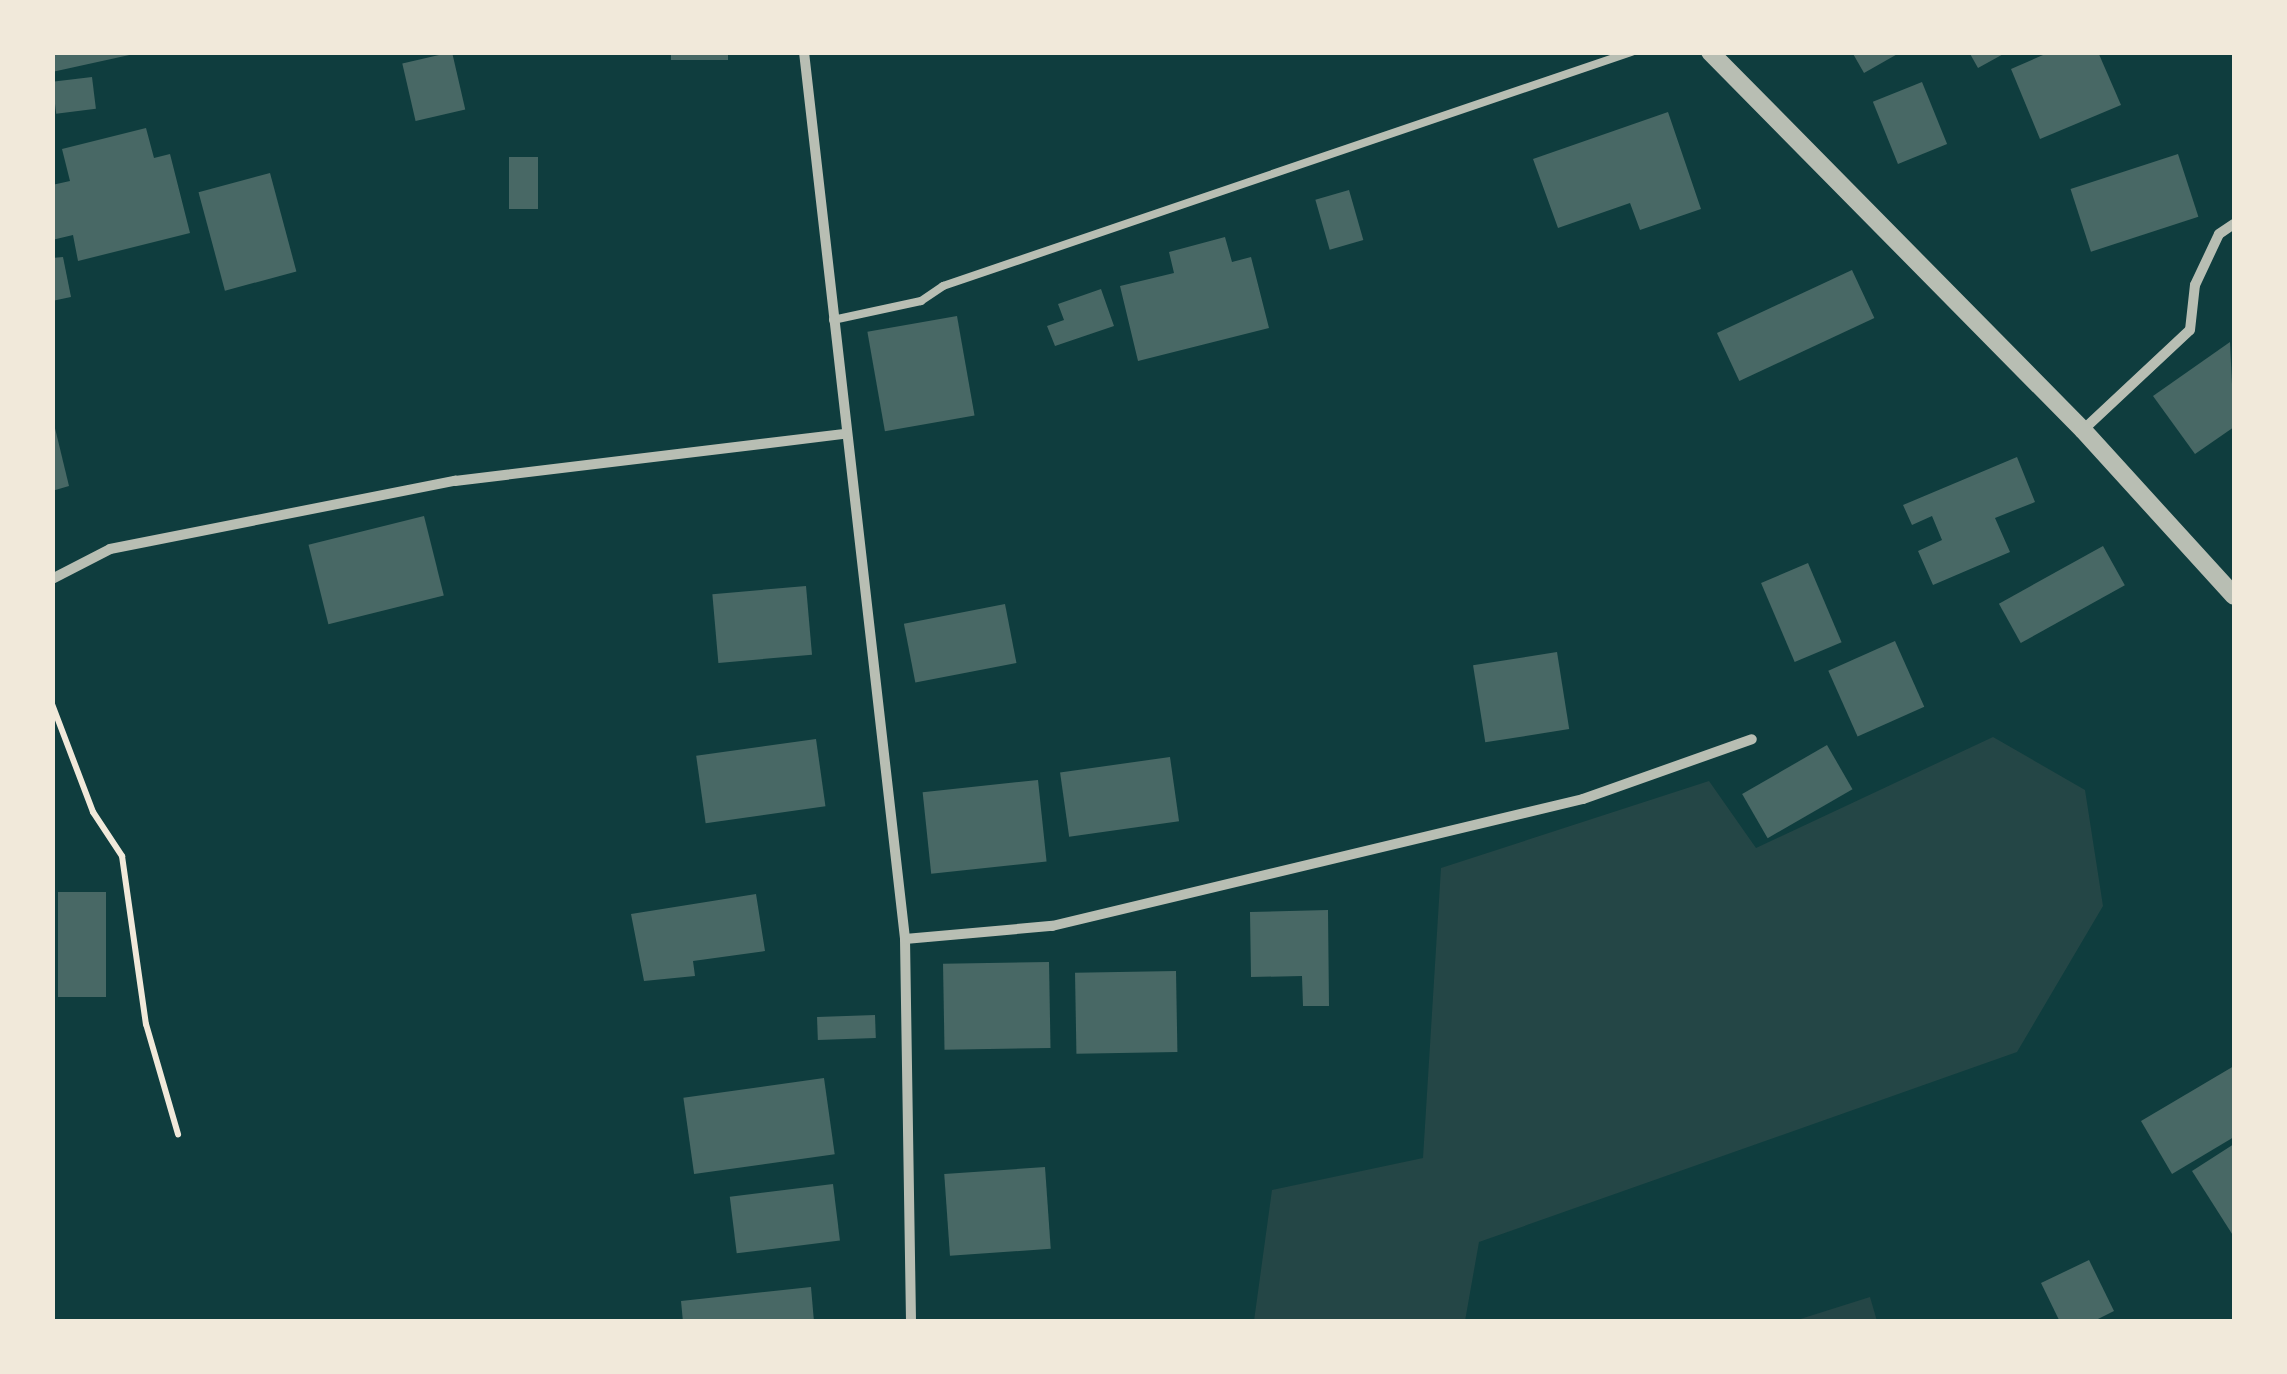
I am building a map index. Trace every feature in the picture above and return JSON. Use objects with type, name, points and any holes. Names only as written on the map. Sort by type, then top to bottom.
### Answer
[{"type":"street","points":[[804,52],[844,434],[905,939],[911,1322]]},
{"type":"street","points":[[1710,52],[2083,430],[2234,596]]},
{"type":"street","points":[[2083,430],[2190,330],[2195,285],[2219,234],[2234,224]]},
{"type":"street","points":[[52,579],[110,549],[455,482],[844,434]]},
{"type":"street","points":[[905,939],[1052,926],[1583,799],[1752,740]]},
{"type":"lane","points":[[833,320],[920,301],[943,286],[1631,52]]},
{"type":"path","points":[[52,704],[93,812],[122,856],[146,1024],[178,1134]]},
{"type":"shaded area","points":[[1993,737],[2085,790],[2103,906],[2017,1052],[1479,1242],[1465,1321],[1254,1321],[1272,1190],[1423,1158],[1441,868],[1709,781],[1756,848]]},
{"type":"shaded area","points":[[1870,1297],[1877,1321],[1794,1321]]},
{"type":"building","points":[[52,52],[134,52],[134,54],[52,72]]},
{"type":"building","points":[[452,52],[465,109],[416,121],[402,63]]},
{"type":"building","points":[[671,52],[728,52],[728,60],[671,60]]},
{"type":"building","points":[[1852,52],[1901,52],[1864,73]]},
{"type":"building","points":[[1969,52],[2007,52],[1978,68]]},
{"type":"building","points":[[2050,52],[2098,52],[2121,105],[2040,139],[2011,69]]},
{"type":"building","points":[[92,77],[96,109],[56,114],[52,82]]},
{"type":"building","points":[[1922,82],[1947,144],[1898,164],[1873,102]]},
{"type":"building","points":[[1668,112],[1701,209],[1640,230],[1630,203],[1558,228],[1533,159]]},
{"type":"building","points":[[146,128],[154,158],[170,154],[190,233],[78,261],[73,235],[52,240],[52,185],[70,181],[62,149]]},
{"type":"building","points":[[2178,154],[2198,217],[2091,252],[2071,189]]},
{"type":"building","points":[[509,157],[538,157],[538,209],[509,209]]},
{"type":"building","points":[[270,173],[296,272],[225,291],[199,192]]},
{"type":"building","points":[[1349,190],[1363,240],[1330,250],[1315,200]]},
{"type":"building","points":[[1225,237],[1232,262],[1251,257],[1269,328],[1138,361],[1120,286],[1174,273],[1169,252]]},
{"type":"building","points":[[63,257],[71,297],[52,301],[52,258]]},
{"type":"building","points":[[1852,270],[1874,318],[1739,381],[1717,333]]},
{"type":"building","points":[[1101,289],[1114,326],[1055,346],[1047,326],[1064,320],[1058,304]]},
{"type":"building","points":[[957,316],[975,415],[885,431],[867,332]]},
{"type":"building","points":[[2230,342],[2234,427],[2195,454],[2153,396]]},
{"type":"building","points":[[52,425],[69,486],[52,491]]},
{"type":"building","points":[[2017,457],[2035,502],[1995,518],[2010,552],[1933,585],[1918,551],[1942,540],[1932,516],[1912,525],[1903,505]]},
{"type":"building","points":[[424,516],[444,596],[328,624],[309,545]]},
{"type":"building","points":[[2103,546],[2125,585],[2021,643],[1999,604]]},
{"type":"building","points":[[1808,563],[1842,642],[1795,662],[1761,583]]},
{"type":"building","points":[[806,586],[812,655],[718,663],[712,594]]},
{"type":"building","points":[[1005,604],[1016,663],[915,683],[904,624]]},
{"type":"building","points":[[1895,641],[1924,707],[1858,736],[1828,671]]},
{"type":"building","points":[[1557,652],[1569,729],[1485,742],[1473,665]]},
{"type":"building","points":[[816,739],[825,806],[706,823],[696,756]]},
{"type":"building","points":[[1827,745],[1852,789],[1768,838],[1742,794]]},
{"type":"building","points":[[1170,757],[1179,821],[1069,837],[1060,772]]},
{"type":"building","points":[[1038,780],[1047,862],[931,874],[923,792]]},
{"type":"building","points":[[58,892],[106,892],[106,997],[58,997]]},
{"type":"building","points":[[756,894],[765,951],[693,961],[695,976],[644,981],[631,914]]},
{"type":"building","points":[[1328,910],[1329,1006],[1303,1006],[1302,976],[1251,977],[1250,912]]},
{"type":"building","points":[[1049,962],[1051,1048],[945,1050],[943,964]]},
{"type":"building","points":[[1176,971],[1177,1052],[1076,1054],[1075,973]]},
{"type":"building","points":[[875,1015],[876,1038],[818,1040],[817,1017]]},
{"type":"building","points":[[2234,1066],[2234,1137],[2172,1174],[2141,1121]]},
{"type":"building","points":[[824,1078],[835,1154],[694,1174],[683,1098]]},
{"type":"building","points":[[2234,1144],[2234,1237],[2192,1171]]},
{"type":"building","points":[[1045,1167],[1051,1249],[950,1256],[944,1174]]},
{"type":"building","points":[[833,1184],[840,1241],[737,1253],[730,1197]]},
{"type":"building","points":[[2089,1260],[2114,1311],[2092,1322],[2060,1322],[2041,1283]]},
{"type":"building","points":[[811,1287],[814,1322],[683,1322],[681,1301]]}]
